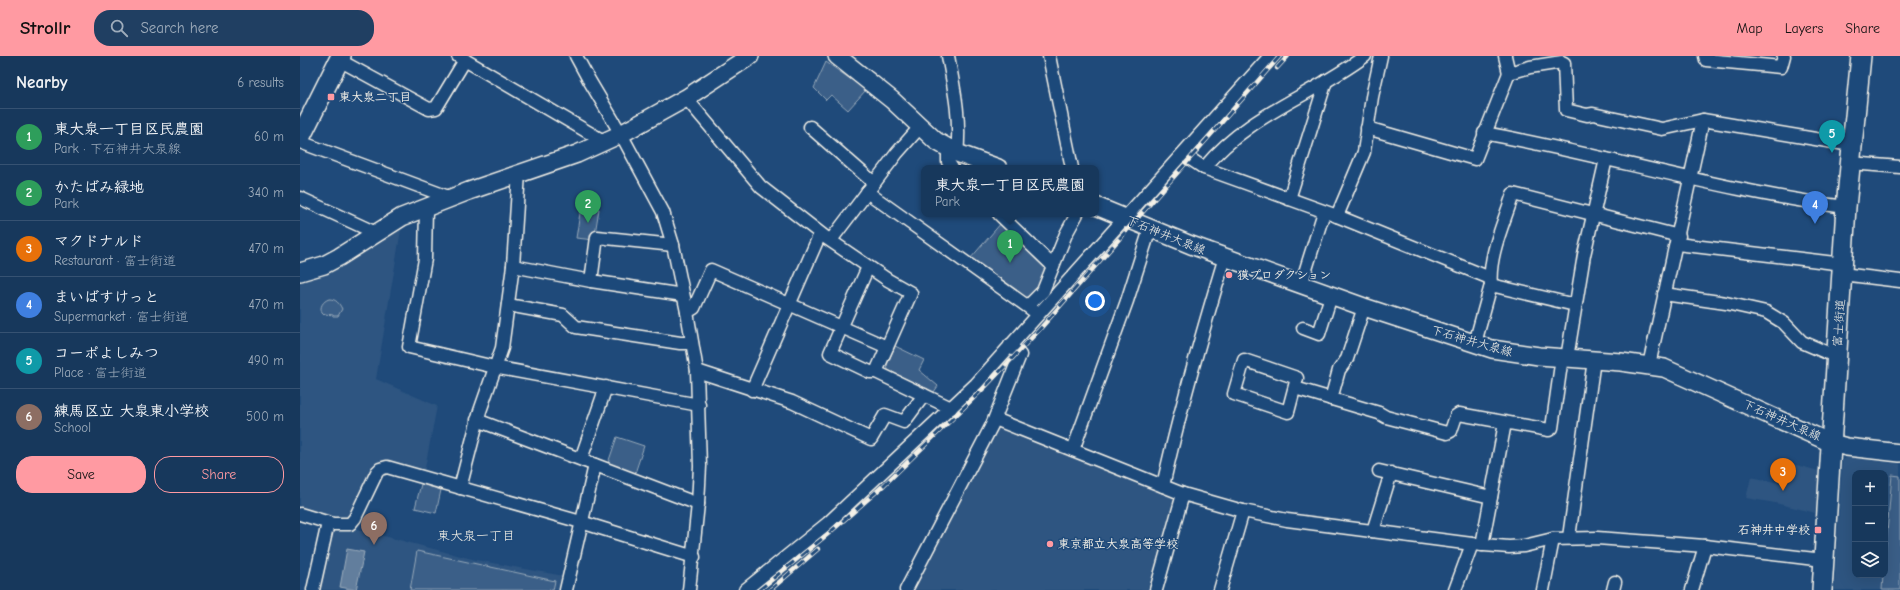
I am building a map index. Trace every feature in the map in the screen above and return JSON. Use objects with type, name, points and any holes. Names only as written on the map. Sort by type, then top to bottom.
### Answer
[{"type":"main road","points":[[300,272],[324,265],[402,218],[426,207],[519,173],[577,154],[605,142],[686,98],[750,56]]},
{"type":"main road","points":[[837,56],[892,100],[952,156],[986,165]]},
{"type":"main road","name":"富士街道","points":[[1822,590],[1846,206],[1860,56]]},
{"type":"main road","points":[[300,138],[340,58]]},
{"type":"main road","name":"下石神井大泉線","points":[[1099,207],[1225,258],[1331,296],[1474,343],[1515,353],[1649,365],[1664,368],[1831,443],[1847,447],[1900,454]]},
{"type":"street","points":[[576,56],[621,134],[663,212],[673,245],[687,312],[697,372],[699,406],[698,504],[690,590]]},
{"type":"street","points":[[948,56],[960,134],[952,156]]},
{"type":"street","points":[[1049,56],[1071,165]]},
{"type":"street","points":[[745,590],[828,523],[976,384],[1270,56]]},
{"type":"street","points":[[1204,168],[1233,138],[1270,112],[1326,81],[1365,56]]},
{"type":"street","points":[[1337,216],[1364,152],[1372,97],[1382,56]]},
{"type":"street","points":[[1367,128],[1475,159],[1509,73],[1505,56]]},
{"type":"street","points":[[1706,56],[1706,60],[1781,67],[1784,56]]},
{"type":"street","points":[[340,58],[428,110],[436,108],[461,58],[605,142]]},
{"type":"street","points":[[1509,73],[1530,67],[1564,63],[1566,110],[1587,115],[1593,114],[1662,129],[1703,120],[1900,167]]},
{"type":"street","points":[[1289,199],[1326,81]]},
{"type":"street","points":[[686,98],[761,187],[820,234],[831,240],[868,267],[911,293],[876,372]]},
{"type":"street","points":[[1649,365],[1664,294],[1678,240],[1703,120]]},
{"type":"street","points":[[810,127],[870,188],[1038,314]]},
{"type":"street","points":[[831,240],[870,188],[920,127]]},
{"type":"street","points":[[1484,133],[1548,144],[1606,159],[1792,200],[1846,206]]},
{"type":"street","points":[[300,142],[451,198]]},
{"type":"street","points":[[1183,154],[1204,168],[1337,216],[1490,282],[1575,305]]},
{"type":"street","points":[[1295,388],[1379,413],[1386,417],[1447,433],[1451,431],[1457,414],[1551,430],[1564,358],[1606,159]]},
{"type":"street","points":[[460,488],[477,420],[502,348],[513,266],[519,173]]},
{"type":"street","points":[[1474,343],[1490,282],[1495,251],[1513,194],[1594,215],[1678,240],[1843,269],[1900,281]]},
{"type":"street","points":[[300,198],[376,233]]},
{"type":"street","points":[[426,207],[425,259],[409,347],[495,366],[699,406]]},
{"type":"street","points":[[1301,285],[1324,212]]},
{"type":"street","points":[[1002,217],[1053,266]]},
{"type":"street","points":[[1028,306],[1044,291],[1053,266],[1076,217]]},
{"type":"street","points":[[1073,450],[1124,308],[1150,228]]},
{"type":"street","points":[[752,390],[820,234]]},
{"type":"street","points":[[591,281],[598,237],[673,245]]},
{"type":"street","points":[[1163,486],[1190,372],[1225,258]]},
{"type":"street","points":[[513,266],[591,281],[683,295]]},
{"type":"street","points":[[868,267],[830,353],[870,372],[876,372],[951,408]]},
{"type":"street","points":[[687,312],[694,308],[711,270],[788,305],[887,347]]},
{"type":"street","points":[[1664,294],[1726,303],[1766,312],[1784,322],[1802,342],[1837,357]]},
{"type":"street","points":[[1303,328],[1319,334],[1331,296]]},
{"type":"street","points":[[508,305],[562,314],[576,327],[680,343],[692,343]]},
{"type":"street","points":[[1331,399],[1339,370],[1347,359],[1364,307]]},
{"type":"street","points":[[906,590],[995,419],[1020,355],[1010,345]]},
{"type":"street","points":[[1244,360],[1296,376],[1298,379],[1295,388],[1288,412],[1234,394],[1244,360]]},
{"type":"street","points":[[1569,538],[1594,360]]},
{"type":"street","points":[[697,372],[809,409],[871,439],[885,415],[904,422],[924,395]]},
{"type":"street","points":[[581,459],[606,387]]},
{"type":"street","points":[[995,419],[1183,494],[1243,511],[1287,520],[1477,545],[1524,546],[1553,539],[1597,538],[1705,546],[1823,560]]},
{"type":"street","points":[[477,420],[698,504]]},
{"type":"street","points":[[1455,590],[1477,545],[1491,497],[1505,423]]},
{"type":"street","points":[[566,590],[595,465]]},
{"type":"street","points":[[300,514],[328,523],[350,524],[353,522],[377,472],[383,467],[581,522],[694,558]]},
{"type":"street","points":[[1379,470],[1491,497]]},
{"type":"street","points":[[1373,531],[1391,474]]},
{"type":"street","points":[[1156,590],[1183,494]]},
{"type":"street","points":[[1220,590],[1243,511]]},
{"type":"street","points":[[313,590],[328,523]]},
{"type":"street","points":[[1543,590],[1553,539]]},
{"type":"street","points":[[1692,590],[1705,546]]},
{"type":"shaded area","points":[[826,62],[866,90],[848,110],[831,95],[826,100],[814,88]]},
{"type":"shaded area","points":[[581,207],[599,209],[594,240],[576,238]]},
{"type":"shaded area","points":[[1002,222],[1048,267],[1041,288],[1027,299],[970,259]]},
{"type":"shaded area","points":[[402,224],[376,379],[437,406],[424,473],[384,462],[377,463],[349,519],[332,520],[300,510],[300,277]]},
{"type":"shaded area","points":[[329,299],[338,303],[341,307],[342,309],[338,316],[324,315],[322,313],[322,304]]},
{"type":"shaded area","points":[[895,346],[924,360],[919,370],[938,386],[934,392],[888,370],[887,365]]},
{"type":"shaded area","name":"東京都立大泉高等学校","points":[[999,427],[1176,495],[1178,499],[1151,590],[910,590]]},
{"type":"shaded area","points":[[617,437],[644,446],[634,476],[607,466]]},
{"type":"shaded area","points":[[1847,457],[1900,464],[1900,590],[1834,590],[1842,461]]},
{"type":"shaded area","points":[[1789,463],[1819,471],[1816,513],[1746,498],[1751,477],[1785,484]]},
{"type":"shaded area","points":[[1892,475],[1900,476],[1900,590],[1882,590],[1883,578],[1888,578],[1888,521]]},
{"type":"shaded area","points":[[421,484],[441,490],[436,513],[415,508]]},
{"type":"shaded area","points":[[353,528],[476,560],[564,576],[560,590],[317,590],[331,531]]},
{"type":"shaded area","points":[[347,549],[364,552],[356,590],[340,587]]},
{"type":"shaded area","points":[[417,551],[555,581],[553,590],[410,590]]},
{"type":"railway","points":[[759,590],[829,533],[884,485],[986,386],[1039,330],[1280,56]]},
{"type":"railway","points":[[1277,68],[1288,56]]},
{"type":"railway","points":[[770,590],[818,549]]},
{"type":"place","name":"東大泉二丁目","points":[[331,97]]},
{"type":"place","name":"コーポよしみつ","points":[[1832,153]]},
{"type":"place","name":"かたばみ緑地","points":[[588,223]]},
{"type":"place","name":"まいばすけっと","points":[[1815,224]]},
{"type":"place","name":"東大泉一丁目区民農園","points":[[1010,263]]},
{"type":"place","name":"獏プロダクション","points":[[1229,275]]},
{"type":"place","name":"マクドナルド","points":[[1783,491]]},
{"type":"place","name":"石神井中学校","points":[[1818,530]]},
{"type":"place","name":"東京都立大泉高等学校","points":[[1050,544]]},
{"type":"place","name":"練馬区立 大泉東小学校","points":[[374,545]]},
{"type":"district","name":"東大泉一丁目","points":[[476,535]]}]
